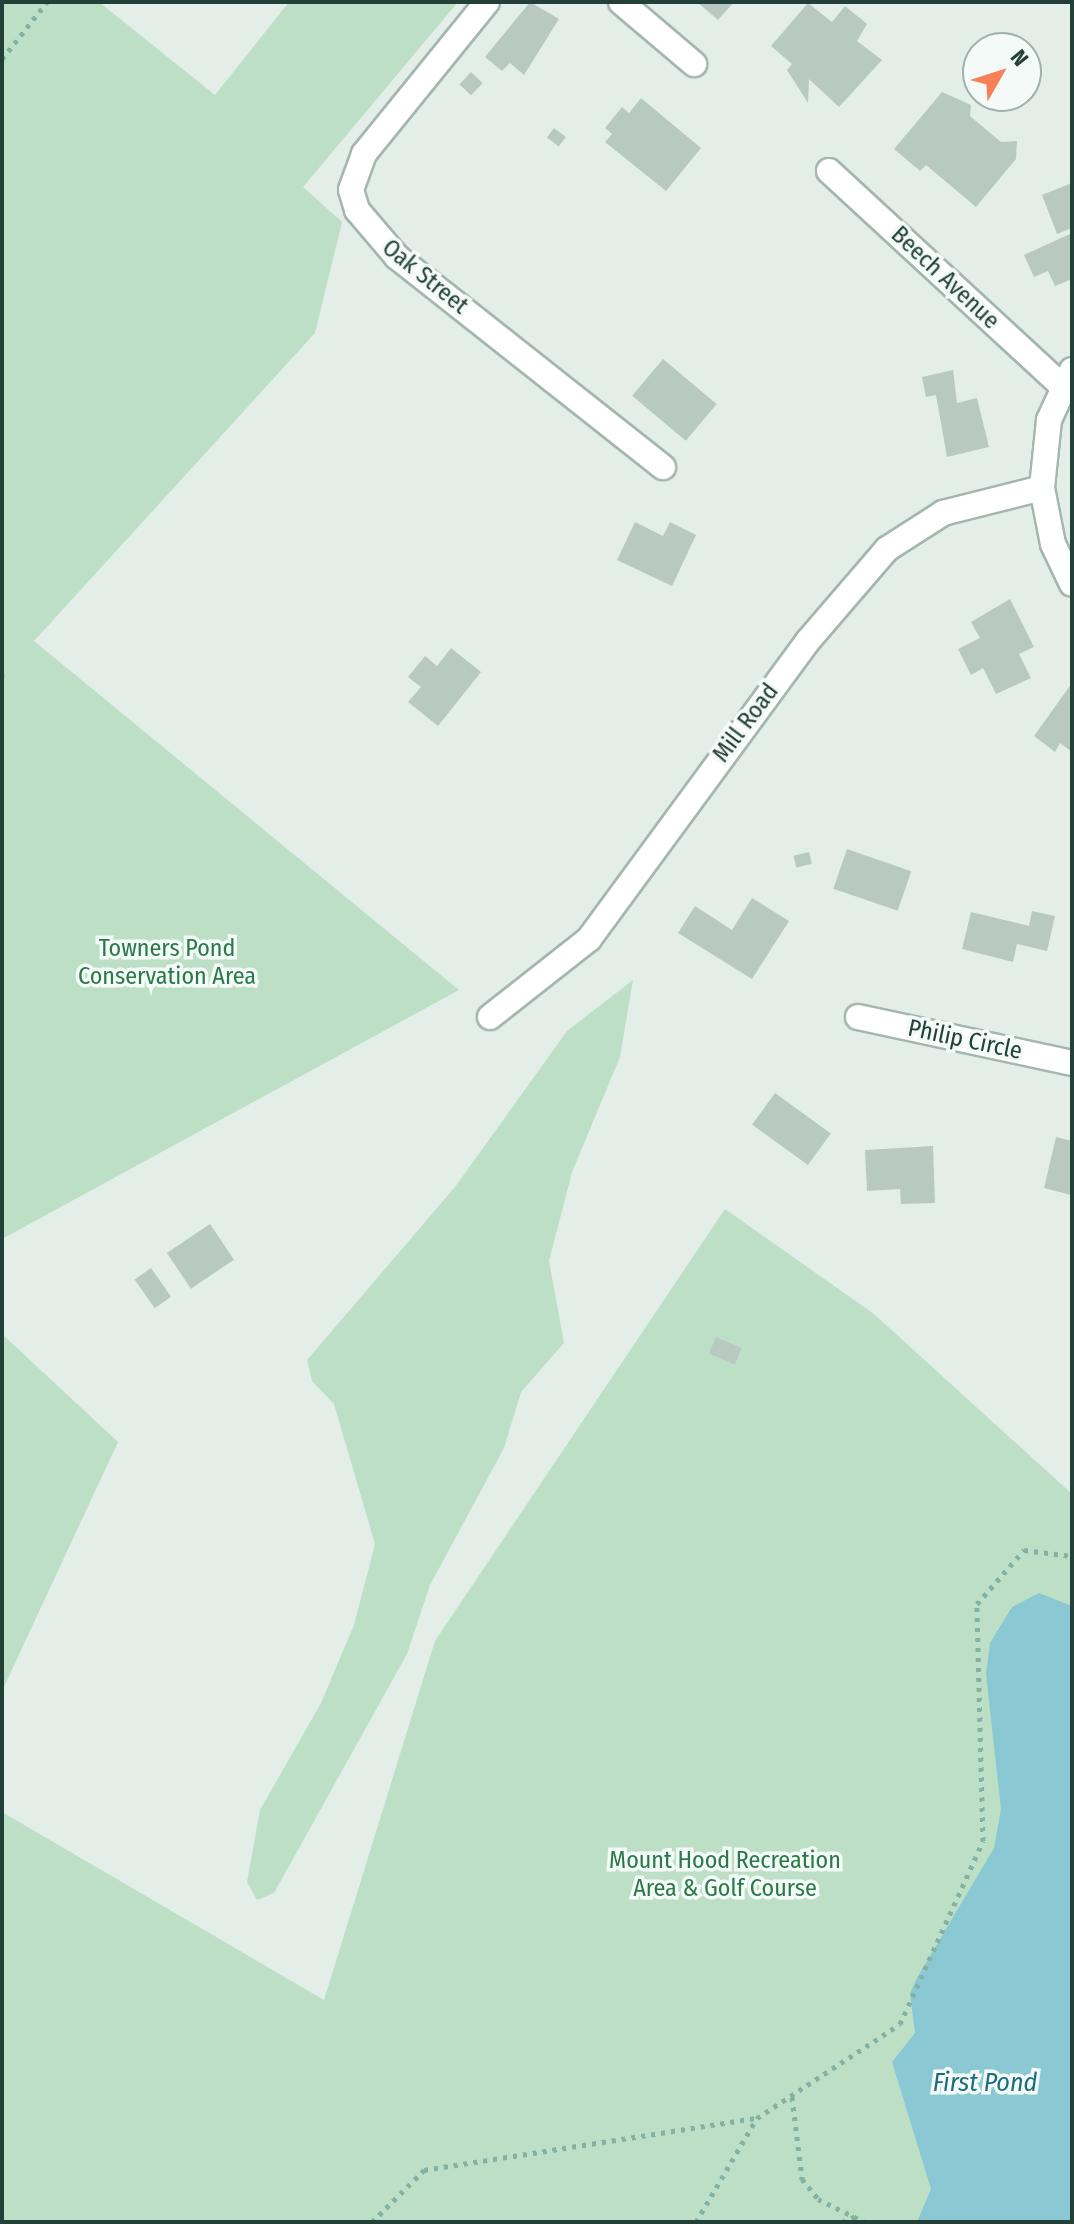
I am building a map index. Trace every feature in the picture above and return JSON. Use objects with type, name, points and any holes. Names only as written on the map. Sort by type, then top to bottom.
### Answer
[{"type":"street","name":"Oak Street","points":[[487,2],[364,154],[351,190],[357,210],[397,257],[663,467]]},
{"type":"street","points":[[621,2],[694,64]]},
{"type":"street","name":"Beech Avenue","points":[[829,171],[1066,378]]},
{"type":"street","points":[[1066,378],[1042,488],[1053,544],[1072,584]]},
{"type":"street","name":"Mill Road","points":[[490,1017],[589,939],[798,653],[887,549],[943,513],[1042,488]]},
{"type":"street","name":"Philip Circle","points":[[858,1017],[1072,1063]]},
{"type":"path","points":[[2,59],[47,2]]},
{"type":"path","points":[[372,2222],[424,2170],[757,2118],[900,2024],[983,1841],[977,1604],[1024,1550],[1072,1556]]},
{"type":"path","points":[[792,2097],[802,2179],[818,2199],[865,2222]]},
{"type":"path","points":[[696,2222],[757,2118]]},
{"type":"path","points":[[842,2222],[857,2216]]},
{"type":"green space","name":"Towners Pond Conservation Area","points":[[2,2],[99,2],[215,95],[289,2],[458,2],[303,187],[342,222],[315,333],[34,641],[459,990],[2,1239]]},
{"type":"green space","points":[[633,980],[620,1057],[572,1172],[549,1261],[564,1343],[521,1392],[504,1448],[430,1585],[407,1654],[274,1893],[257,1900],[247,1882],[260,1810],[321,1703],[354,1625],[375,1544],[334,1404],[312,1381],[307,1360],[455,1187],[567,1031]]},
{"type":"green space","name":"Mount Hood Recreation Area & Golf Course","points":[[725,1209],[874,1314],[1072,1494],[1072,2222],[2,2222],[2,1812],[324,2000],[435,1641]]},
{"type":"green space","points":[[2,1334],[118,1442],[2,1691]]},
{"type":"water","name":"First Pond","points":[[1039,1593],[1072,1606],[1072,2222],[917,2222],[931,2189],[892,2062],[915,2033],[910,1993],[917,1978],[994,1848],[1001,1809],[986,1674],[990,1643],[1012,1607]]},
{"type":"building","points":[[530,2],[559,19],[524,75],[510,63],[502,71],[485,57]]},
{"type":"building","points":[[697,2],[734,2],[718,20]]},
{"type":"building","points":[[808,3],[832,22],[845,6],[867,24],[857,41],[882,60],[839,107],[809,79],[808,103],[787,70],[792,64],[771,46]]},
{"type":"building","points":[[471,72],[483,83],[471,95],[459,84]]},
{"type":"building","points":[[942,92],[962,101],[962,112],[970,112],[970,116],[1001,142],[1017,141],[1016,159],[976,207],[926,165],[920,171],[894,149]]},
{"type":"building","points":[[641,98],[701,148],[666,191],[605,142],[612,134],[605,128],[622,107],[629,113]]},
{"type":"building","points":[[554,128],[566,137],[559,147],[547,138]]},
{"type":"building","points":[[1072,183],[1072,228],[1057,234],[1042,195]]},
{"type":"building","points":[[1072,233],[1072,279],[1055,286],[1048,271],[1034,277],[1024,255]]},
{"type":"building","points":[[663,359],[717,404],[686,441],[632,396]]},
{"type":"building","points":[[953,370],[957,403],[977,398],[989,447],[947,457],[936,395],[926,397],[922,377]]},
{"type":"building","points":[[635,522],[663,536],[670,522],[696,535],[672,586],[617,560]]},
{"type":"building","points":[[1010,599],[1034,647],[1019,654],[1031,678],[996,694],[983,668],[971,675],[958,649],[980,638],[971,622]]},
{"type":"building","points":[[451,648],[481,672],[438,726],[408,702],[421,687],[408,677],[425,656],[437,666]]},
{"type":"building","points":[[1072,683],[1072,752],[1060,743],[1055,752],[1034,736]]},
{"type":"building","points":[[847,849],[911,871],[898,911],[833,889]]},
{"type":"building","points":[[809,852],[812,864],[796,868],[793,856]]},
{"type":"building","points":[[752,898],[789,921],[752,979],[678,933],[695,906],[732,930]]},
{"type":"building","points":[[1032,911],[1055,916],[1047,951],[1017,944],[1013,962],[962,949],[971,912],[1029,926]]},
{"type":"building","points":[[775,1093],[831,1134],[808,1165],[752,1125]]},
{"type":"building","points":[[1056,1137],[1072,1141],[1071,1195],[1044,1188]]},
{"type":"building","points":[[933,1146],[935,1203],[901,1204],[900,1189],[867,1191],[865,1150]]},
{"type":"building","points":[[210,1224],[234,1260],[191,1289],[167,1253]]},
{"type":"building","points":[[151,1268],[171,1297],[155,1308],[135,1279]]},
{"type":"building","points":[[716,1337],[742,1348],[735,1365],[709,1354]]}]
